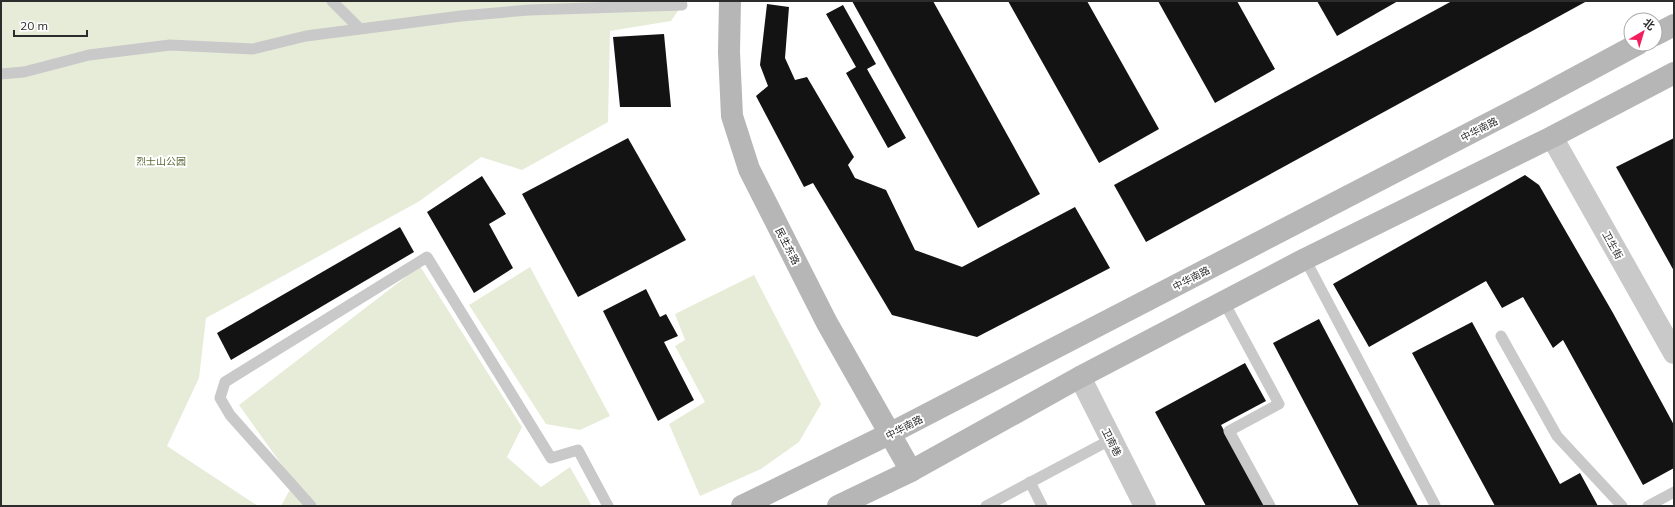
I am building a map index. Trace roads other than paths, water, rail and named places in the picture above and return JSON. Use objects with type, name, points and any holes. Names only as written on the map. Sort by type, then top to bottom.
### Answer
[{"type":"main road","name":"民生东路","points":[[730,1],[729,52],[732,116],[749,169],[827,323],[911,471]]},
{"type":"main road","points":[[1663,31],[1674,25]]},
{"type":"main road","name":"中华南路","points":[[742,506],[889,434],[1532,101],[1623,52]]},
{"type":"main road","points":[[838,506],[911,471],[1080,377],[1305,259],[1552,137],[1674,73]]},
{"type":"street","name":"卫生街","points":[[1552,137],[1674,353]]},
{"type":"street","name":"卫南巷","points":[[1080,377],[1110,440],[1145,506]]},
{"type":"lane","points":[[332,1],[359,28]]},
{"type":"lane","points":[[1,74],[24,72],[88,55],[170,45],[253,49],[306,36],[530,6],[682,5]]},
{"type":"lane","points":[[311,506],[230,415],[220,398],[225,382],[427,257],[551,458],[578,450],[608,506]]},
{"type":"lane","points":[[1305,259],[1435,505]]},
{"type":"lane","points":[[1224,302],[1279,404],[1229,431],[1270,506]]},
{"type":"lane","points":[[1501,336],[1556,436],[1622,506]]},
{"type":"lane","points":[[986,506],[1110,440]]},
{"type":"lane","points":[[1030,482],[1042,506]]},
{"type":"lane","points":[[1648,506],[1674,492]]},
{"type":"park label","name":"烈士山公园","points":[[161,161]]}]
